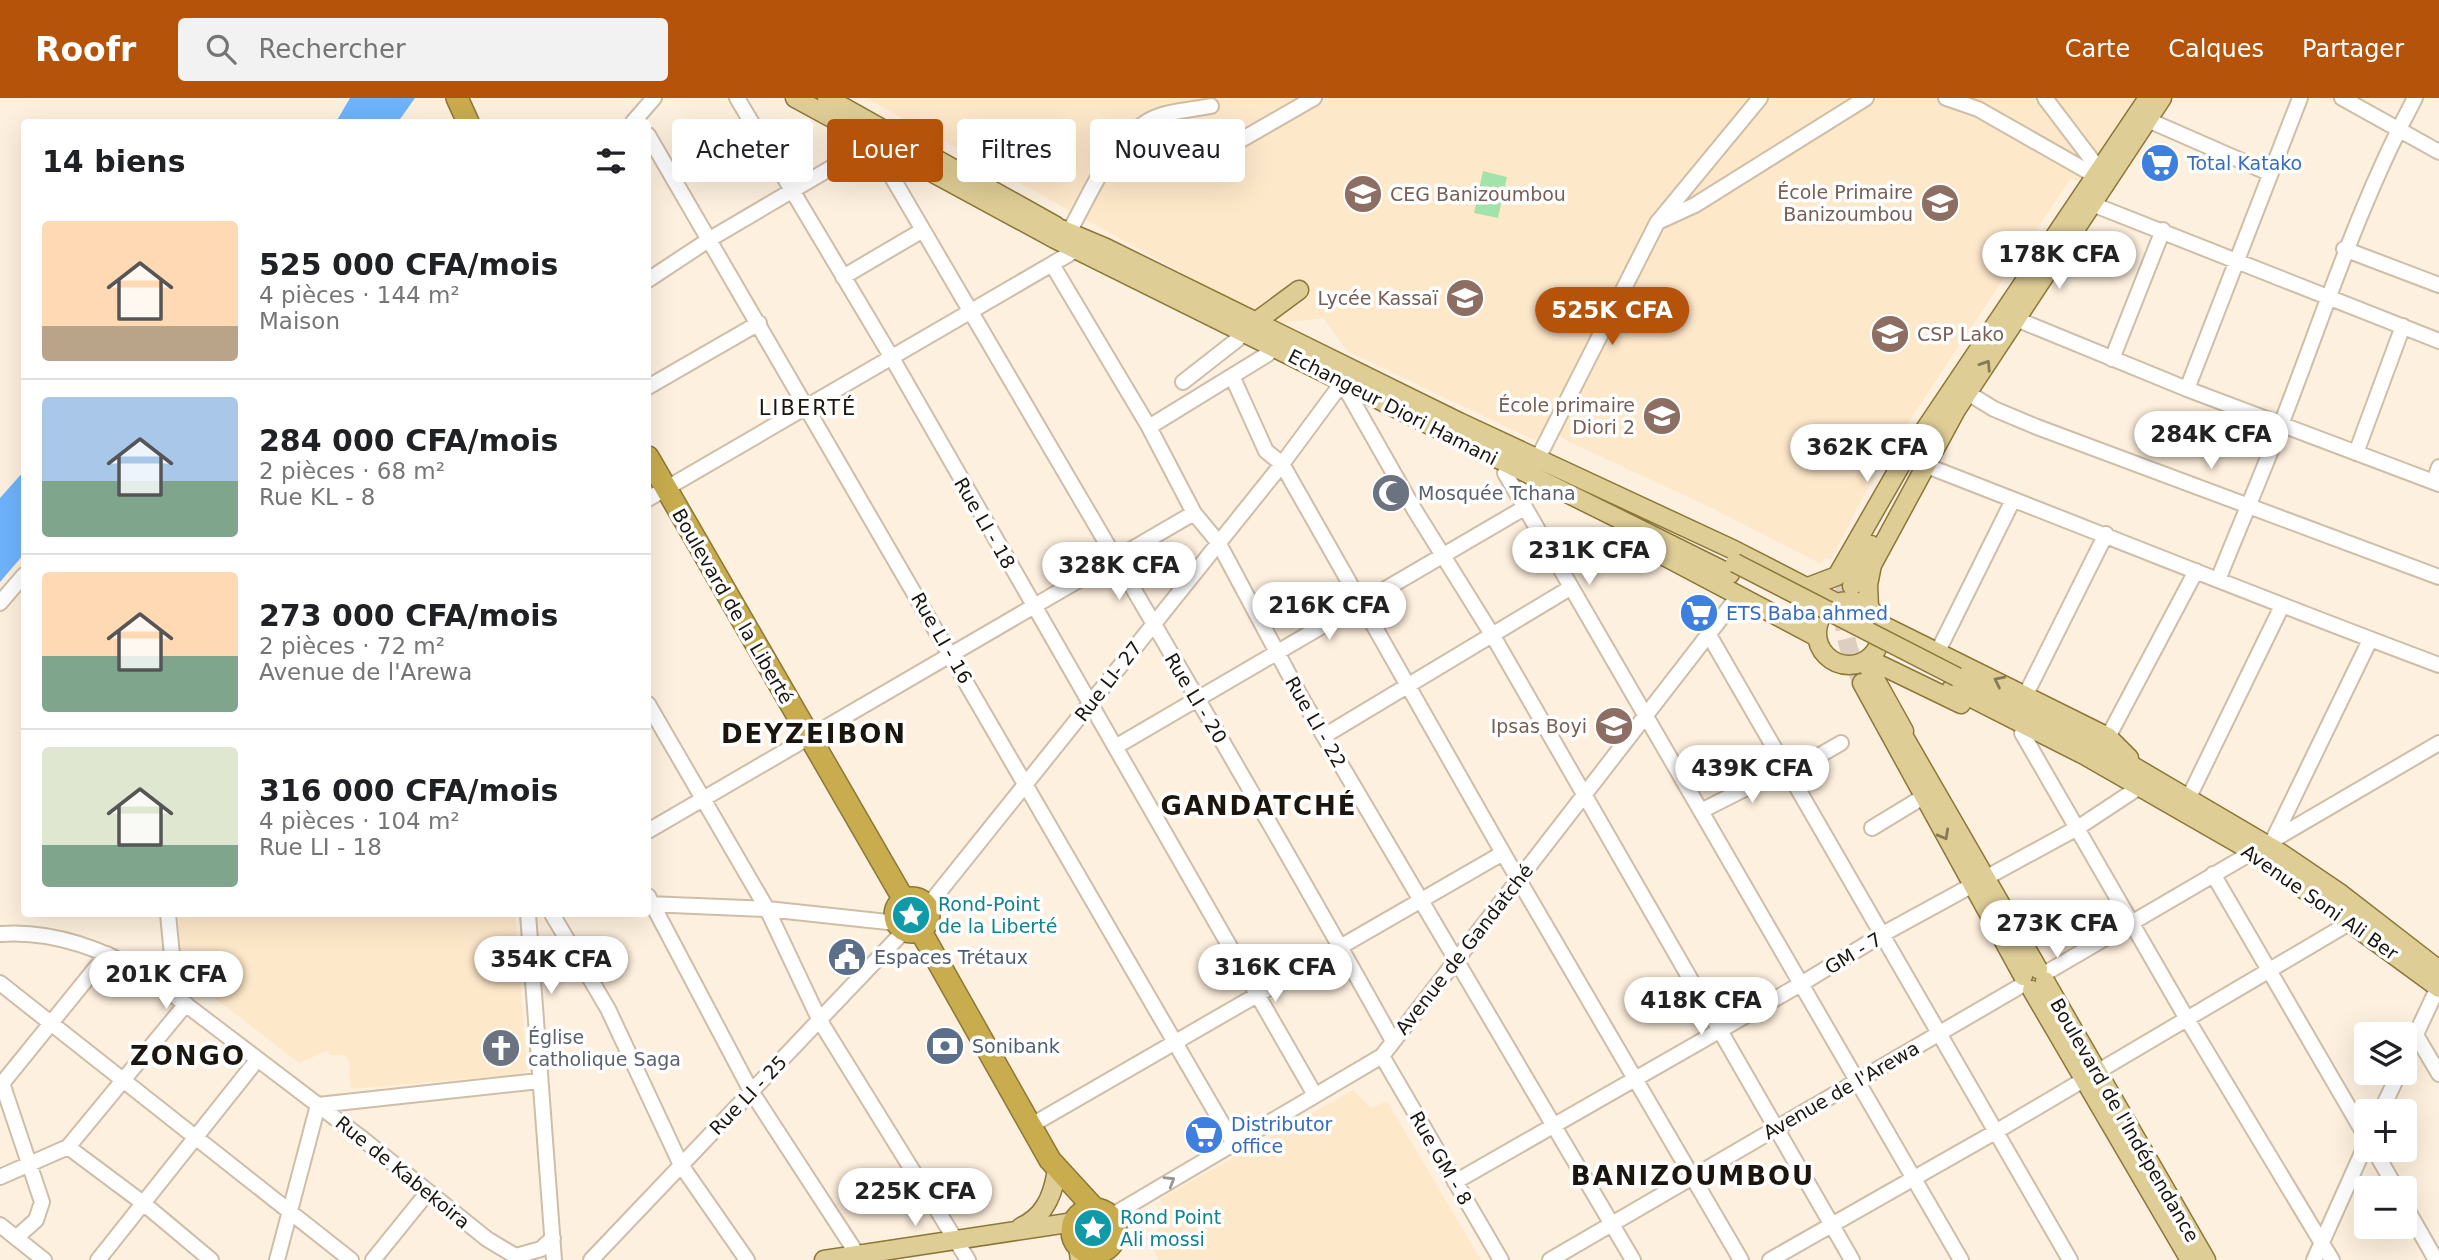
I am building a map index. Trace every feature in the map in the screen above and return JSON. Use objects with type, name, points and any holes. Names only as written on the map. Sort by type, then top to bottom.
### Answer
[{"type":"highway","points":[[457,98],[467,119]]},
{"type":"highway","name":"Boulevard de la Liberté","points":[[651,469],[657,494],[809,737],[904,900]]},
{"type":"highway","points":[[907,928],[929,917],[927,907],[914,898],[904,900],[895,913],[907,928],[1030,1126],[1087,1239],[1107,1249],[1115,1240],[1125,1260]]},
{"type":"main road","points":[[795,98],[831,119]]},
{"type":"main road","points":[[827,98],[1062,233],[1071,253],[1238,339],[1343,389],[1739,595],[1816,637],[1824,653],[1839,664],[1849,665],[1866,660],[1878,647],[1880,624],[1869,607],[1872,565],[1927,466],[1949,406],[1968,393],[2162,98]]},
{"type":"main road","points":[[1837,603],[1858,552],[1927,436],[1949,406],[2096,172],[2148,98]]},
{"type":"main road","points":[[943,177],[1257,321],[1459,422],[1837,603]]},
{"type":"main road","name":"Echangeur Diori Hamani","points":[[1062,233],[1098,254],[1732,569],[1954,683]]},
{"type":"main road","points":[[1257,321],[1299,290]]},
{"type":"main road","points":[[1383,397],[1459,422]]},
{"type":"main road","name":"Echangeur Diori Hamani","points":[[1383,397],[1487,454],[1732,569]]},
{"type":"main road","points":[[1487,454],[1548,495]]},
{"type":"main road","points":[[1808,587],[1845,582]]},
{"type":"main road","points":[[1816,637],[1821,616],[1837,603],[1848,600],[1869,607]]},
{"type":"main road","name":"Avenue Soni Ali Ber","points":[[1880,624],[2026,694],[2108,737],[2122,748],[2134,778]]},
{"type":"main road","name":"Avenue Soni Ali Ber","points":[[1866,660],[2022,733],[2099,773],[2134,778],[2188,799],[2341,894],[2439,983]]},
{"type":"main road","name":"Boulevard de l'Indépendance","points":[[1866,660],[1889,703],[1918,775],[1923,797],[1979,882]]},
{"type":"main road","name":"Boulevard de l'Indépendance","points":[[1839,664],[1918,775]]},
{"type":"main road","name":"Boulevard de l'Indépendance","points":[[1867,683],[2090,1075],[2206,1260]]},
{"type":"main road","points":[[1889,703],[1915,683]]},
{"type":"main road","name":"Avenue Soni Ali Ber","points":[[1954,683],[2264,845],[2351,922],[2439,983]]},
{"type":"main road","name":"Boulevard de l'Indépendance","points":[[2090,1075],[2190,1260]]},
{"type":"main road","points":[[1012,1232],[1037,1217],[1050,1199],[1053,1168]]},
{"type":"main road","points":[[824,1260],[859,1258],[1012,1232],[1087,1239]]},
{"type":"street","points":[[638,119],[654,98]]},
{"type":"street","name":"Rue LI - 18","points":[[737,98],[892,358],[1117,746],[1315,1095]]},
{"type":"street","points":[[1245,138],[1314,98]]},
{"type":"street","points":[[1538,458],[1657,223],[1759,98]]},
{"type":"street","points":[[1657,223],[1695,205],[1866,98]]},
{"type":"street","points":[[1946,98],[1978,109],[2096,172]]},
{"type":"street","points":[[2045,98],[2096,172]]},
{"type":"street","points":[[2187,390],[2300,98]]},
{"type":"street","points":[[2342,98],[2439,152]]},
{"type":"street","points":[[2218,580],[2282,423],[2344,249],[2416,98]]},
{"type":"street","points":[[1062,233],[1114,152],[1130,134],[1157,117],[1211,106]]},
{"type":"street","points":[[2148,120],[2270,173]]},
{"type":"street","name":"Rue LI - 16","points":[[651,140],[1234,1143]]},
{"type":"street","points":[[651,278],[710,239],[827,171]]},
{"type":"street","name":"Rue LI - 20","points":[[897,182],[1393,1041]]},
{"type":"street","points":[[2092,204],[2439,341]]},
{"type":"street","points":[[843,277],[923,230]]},
{"type":"street","points":[[2112,359],[2163,230]]},
{"type":"street","points":[[2344,249],[2439,285]]},
{"type":"street","points":[[657,494],[1071,253]]},
{"type":"street","name":"Rue LI - 22","points":[[1053,265],[1149,427],[1194,513],[1218,542],[1324,736],[1633,1260]]},
{"type":"street","points":[[2016,319],[2187,390],[2282,423],[2436,483],[2439,467]]},
{"type":"street","points":[[651,385],[759,323]]},
{"type":"street","points":[[2356,453],[2403,326]]},
{"type":"street","points":[[1183,382],[1238,339]]},
{"type":"street","points":[[1149,427],[1268,354]]},
{"type":"street","points":[[1232,376],[1266,451],[1282,464],[1503,853],[1741,1260]]},
{"type":"street","points":[[1343,389],[1493,636],[1718,1032],[1852,1260]]},
{"type":"street","name":"Rue LI- 27","points":[[927,907],[1343,389]]},
{"type":"street","points":[[1968,393],[1994,409],[2037,427],[2248,503],[2439,577]]},
{"type":"street","points":[[1927,466],[2106,534],[2281,608],[2439,665]]},
{"type":"street","points":[[1504,473],[1961,1260]]},
{"type":"street","points":[[1938,651],[2013,499]]},
{"type":"street","points":[[1117,746],[1524,508]]},
{"type":"street","points":[[651,829],[1194,513]]},
{"type":"street","points":[[2026,694],[2106,534]]},
{"type":"street","points":[[2108,737],[2196,571]]},
{"type":"street","points":[[0,603],[21,578]]},
{"type":"street","points":[[1324,736],[1570,588]]},
{"type":"street","name":"Avenue de Gandatché","points":[[1087,1239],[1234,1143],[1382,1056],[1739,595]]},
{"type":"street","points":[[2188,799],[2281,608]]},
{"type":"street","points":[[1709,635],[2070,1260]]},
{"type":"street","points":[[2264,845],[2370,640]]},
{"type":"street","points":[[651,709],[766,909],[820,1021],[968,1260]]},
{"type":"street","points":[[2022,733],[2187,1019],[2332,1260]]},
{"type":"street","points":[[1702,811],[1841,743]]},
{"type":"street","name":"Avenue de l'Arewa","points":[[1550,1260],[2439,743]]},
{"type":"street","name":"GM - 7","points":[[1455,1182],[1801,984],[1883,934],[2078,827],[2134,778]]},
{"type":"street","points":[[1872,828],[1923,797]]},
{"type":"street","points":[[1030,1126],[1503,853]]},
{"type":"street","points":[[2213,874],[2354,1116]]},
{"type":"street","points":[[651,901],[766,909],[907,928]]},
{"type":"street","points":[[651,905],[751,1091],[859,1258]]},
{"type":"street","points":[[0,1177],[68,1147],[124,1081],[181,1000],[169,917]]},
{"type":"street","points":[[528,917],[539,1081],[557,1259]]},
{"type":"street","points":[[554,917],[608,1009],[681,1165],[747,1260]]},
{"type":"street","points":[[1770,1260],[1997,1131],[2351,922]]},
{"type":"street","name":"Rue LI - 25","points":[[595,1258],[820,1021],[866,968],[907,928]]},
{"type":"street","name":"Rue de Kabekoira","points":[[0,934],[62,939],[107,954],[148,975],[318,1105],[487,1240],[519,1258]]},
{"type":"street","points":[[17,1237],[28,1229],[41,1210],[41,1197],[31,1163],[1,1086],[107,954]]},
{"type":"street","points":[[2417,1033],[2439,983]]},
{"type":"street","points":[[0,984],[351,1260]]},
{"type":"street","points":[[2417,1037],[2439,1074]]},
{"type":"street","name":"Rue GM - 8","points":[[1382,1056],[1501,1260]]},
{"type":"street","points":[[98,1260],[257,1060]]},
{"type":"street","points":[[277,1260],[318,1105],[539,1081]]},
{"type":"street","points":[[68,1147],[144,1203],[211,1260]]},
{"type":"street","points":[[2314,1260],[2358,1162]]},
{"type":"street","points":[[373,1260],[428,1192]]},
{"type":"street","points":[[0,1225],[44,1260]]},
{"type":"street","points":[[2417,1227],[2436,1260]]},
{"type":"street","points":[[519,1258],[541,1249],[553,1238]]},
{"type":"street","name":"Rue de Kabekoira","points":[[487,1240],[501,1260]]},
{"type":"shaded area","points":[[866,98],[2140,98],[2083,181],[2070,179],[1879,466],[1831,560],[1825,557],[1821,564],[1712,508],[1569,442],[1544,426],[1536,441],[1347,351],[1323,318],[1274,324],[1018,182],[1076,182],[1076,119],[957,119],[957,148],[943,141],[943,119],[904,119]]},
{"type":"shaded area","points":[[178,917],[515,917],[527,1071],[521,1074],[351,1089],[349,1062],[345,1055],[330,1055],[327,1051],[299,1063],[181,972]]},
{"type":"shaded area","points":[[1353,1090],[1371,1108],[1387,1101],[1481,1260],[1159,1260],[1146,1238],[1159,1229],[1165,1215],[1160,1199]]},
{"type":"green space","points":[[1483,171],[1507,177],[1498,218],[1474,213]]},
{"type":"water","points":[[350,98],[415,98],[400,119],[338,119]]},
{"type":"water","points":[[21,474],[21,558],[0,582],[0,498]]},
{"type":"tunnel","points":[[1845,585],[1843,612],[1846,636],[1862,683]]},
{"type":"place","name":"Total Katako","points":[[2160,163]]},
{"type":"place","name":"CEG Banizoumbou","points":[[1363,194]]},
{"type":"place","name":"École Primaire Banizoumbou","points":[[1940,203]]},
{"type":"place","name":"Lycée Kassaï","points":[[1465,298]]},
{"type":"place","name":"CSP Lako","points":[[1890,334]]},
{"type":"place","name":"École primaire Diori 2","points":[[1662,416]]},
{"type":"place","name":"Mosquée Tchana","points":[[1391,493]]},
{"type":"place","name":"ETS Baba ahmed","points":[[1699,613]]},
{"type":"place","name":"Ipsas Boyi","points":[[1614,726]]},
{"type":"place","name":"Rond-Point de la Liberté","points":[[911,915]]},
{"type":"place","name":"Espaces Trétaux","points":[[847,957]]},
{"type":"place","name":"Sonibank","points":[[945,1046]]},
{"type":"place","name":"Église catholique Saga","points":[[501,1048]]},
{"type":"place","name":"Distributor office","points":[[1204,1135]]},
{"type":"place","name":"Rond Point Ali mossi","points":[[1093,1228]]},
{"type":"district","name":"LIBERTÉ","points":[[808,408]]},
{"type":"district","name":"DEYZEIBON","points":[[814,734]]},
{"type":"district","name":"GANDATCHÉ","points":[[1259,806]]},
{"type":"district","name":"ZONGO","points":[[188,1056]]},
{"type":"district","name":"BANIZOUMBOU","points":[[1693,1176]]}]
